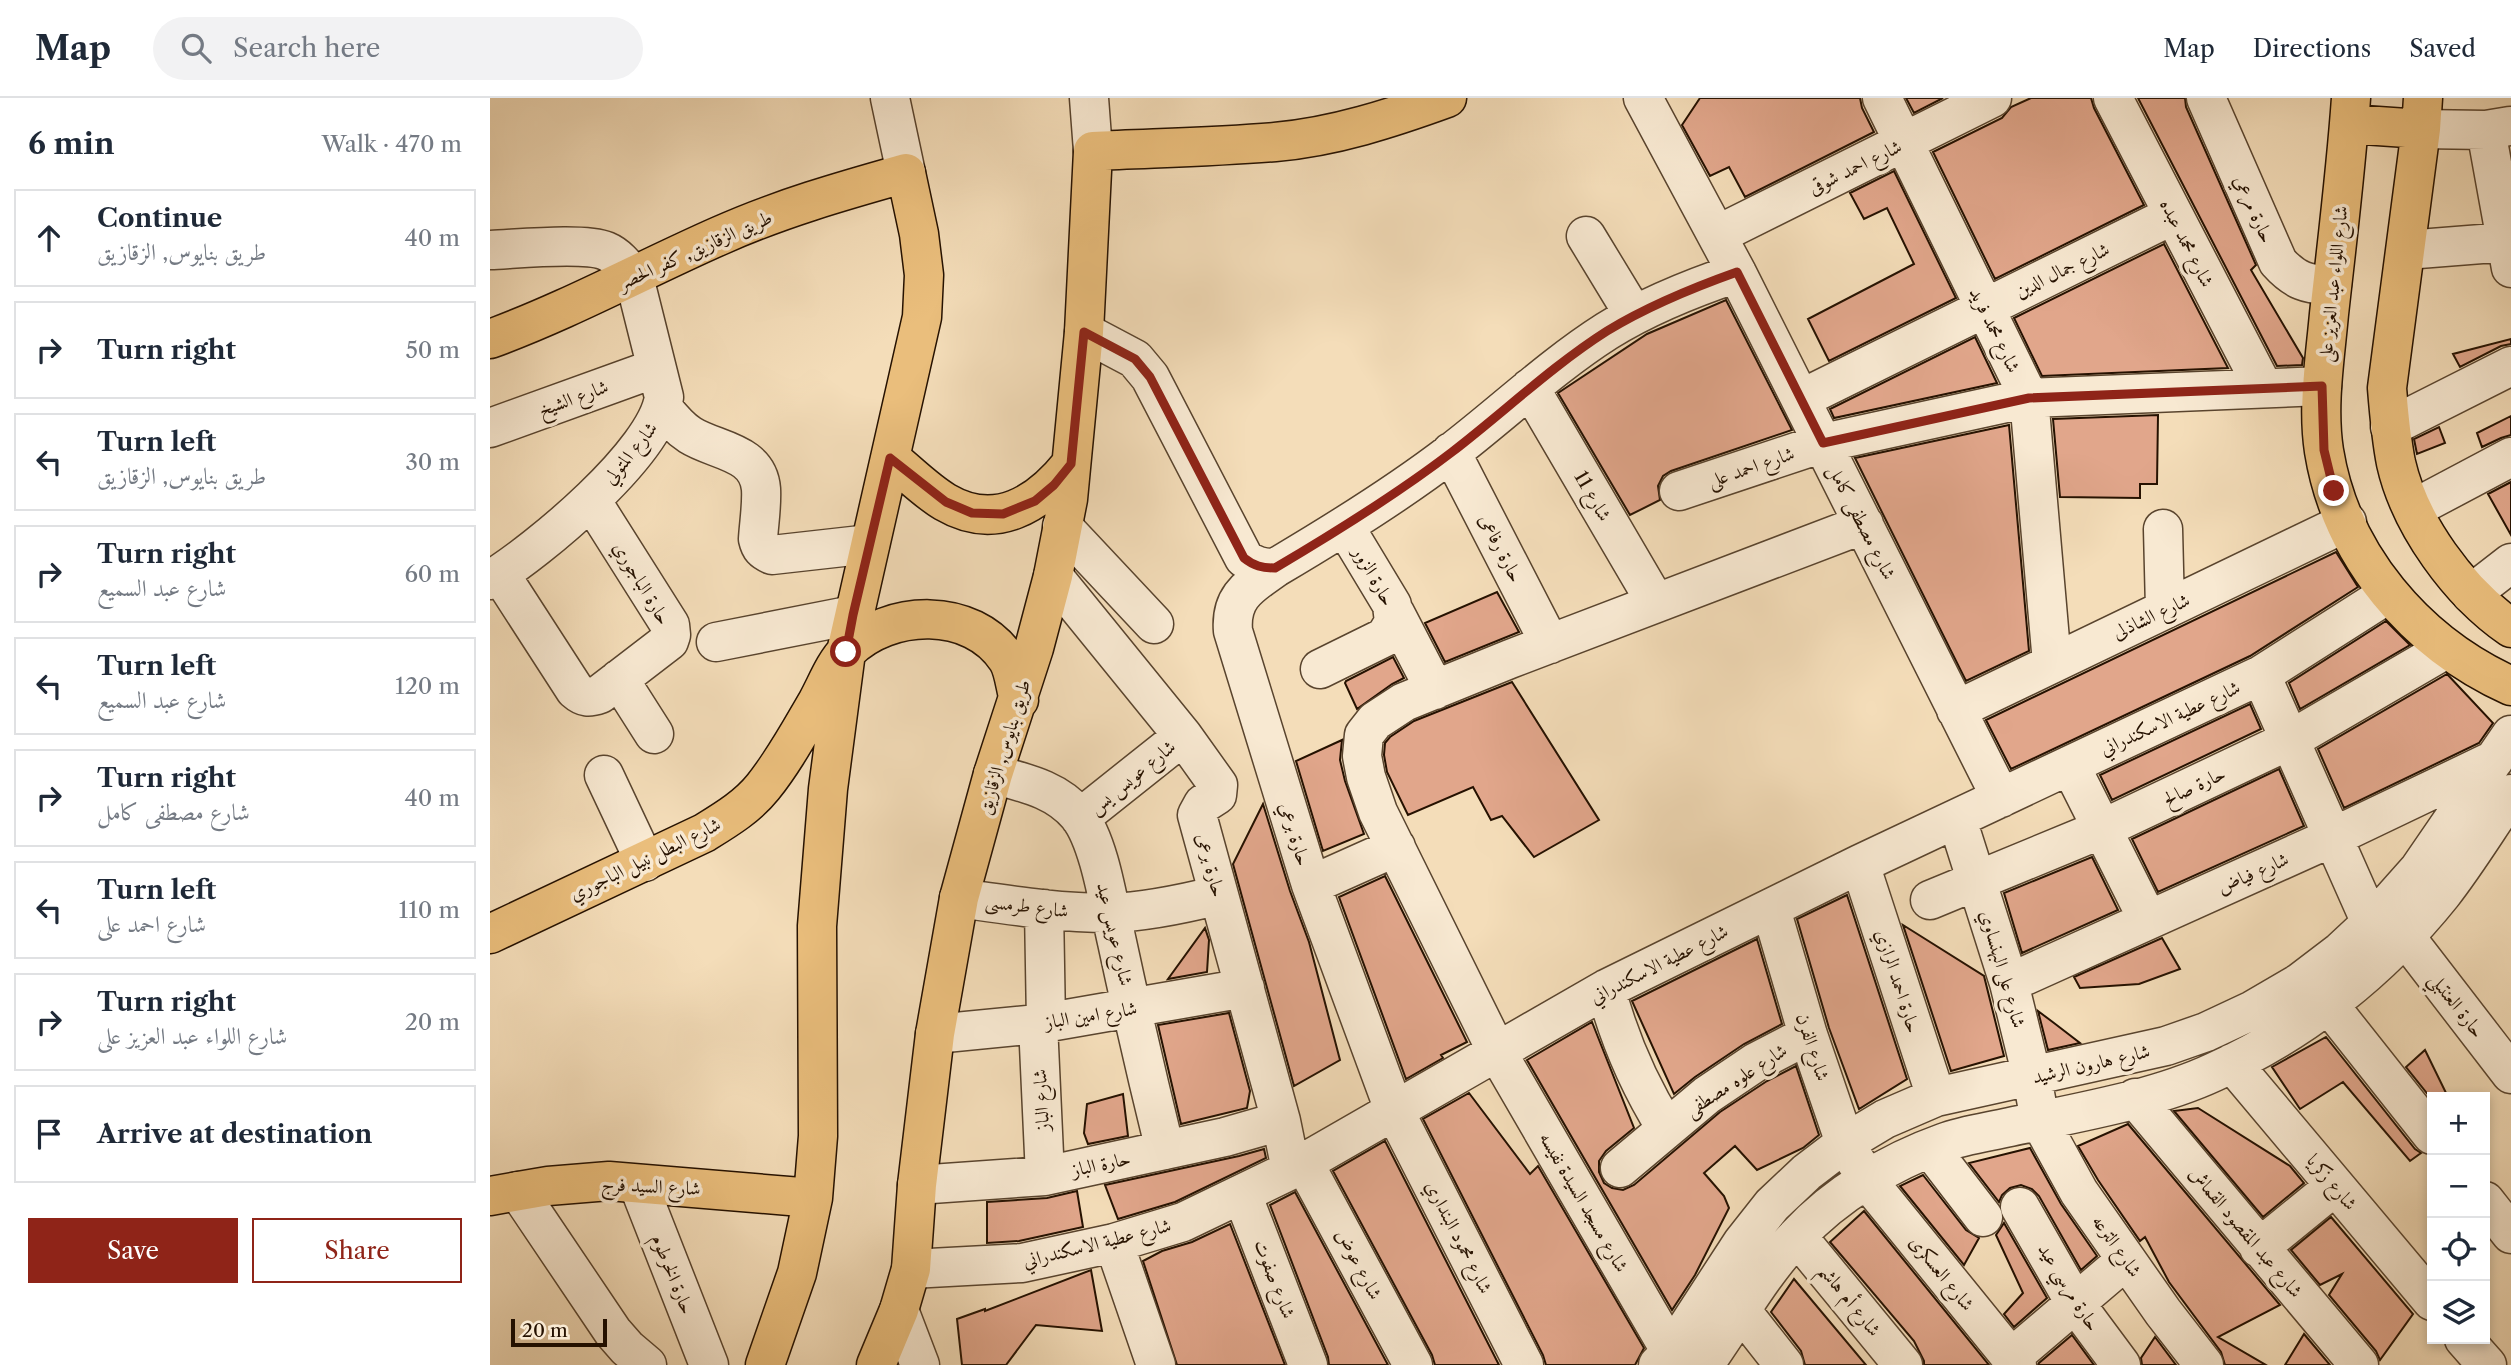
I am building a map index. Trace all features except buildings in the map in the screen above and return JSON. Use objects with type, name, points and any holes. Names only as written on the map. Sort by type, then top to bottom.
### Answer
[{"type":"main road","points":[[1092,123],[1277,142],[1339,131],[1399,116],[1447,98]]},
{"type":"main road","points":[[2350,111],[2422,113],[2387,388],[2390,427],[2397,466],[2430,544],[2490,613],[2511,628]]},
{"type":"main road","name":"شارع اللواء عبد العزيز على","points":[[2350,111],[2322,386],[2324,450],[2334,491],[2365,559],[2388,594],[2446,649],[2488,676],[2511,686]]},
{"type":"main road","name":"طريق بنايوس, الزقازيق","points":[[876,1365],[899,1310],[911,1269],[917,1185],[935,1034],[959,898],[993,774],[1019,700],[1053,576],[1062,526],[1084,332],[1092,123]]},
{"type":"main road","name":"طريق الزقازيق, كفر الحصر","points":[[490,339],[541,320],[718,236],[842,191],[903,158]]},
{"type":"main road","points":[[765,1365],[797,1273],[813,1198],[818,1136],[817,926],[828,789],[846,652],[922,317],[924,275],[919,234],[903,158]]},
{"type":"main road","points":[[890,458],[946,502],[972,513],[1003,514],[1035,501],[1054,485],[1071,464]]},
{"type":"main road","points":[[846,652],[876,631],[912,620],[949,621],[981,632],[1008,660],[1019,700]]},
{"type":"main road","name":"شارع البطل نبيل الباجوري","points":[[490,934],[645,862],[704,833],[735,814],[762,789],[786,754],[846,652]]},
{"type":"main road","name":"شارع السيد فرج","points":[[504,1194],[548,1186],[609,1181],[813,1198]]},
{"type":"street","points":[[890,98],[903,158]]},
{"type":"street","name":"شارع مصطفى كامل","points":[[1643,98],[1737,272],[2001,798]]},
{"type":"street","name":"شارع محمد فريد","points":[[1882,98],[2029,398],[2052,663]]},
{"type":"street","name":"شارع احمد شوقى","points":[[1717,235],[1991,98]]},
{"type":"street","name":"شارع محمد عبده","points":[[2113,98],[2263,387]]},
{"type":"street","name":"حارة مرعي","points":[[2206,98],[2278,262],[2288,274],[2301,282],[2332,284]]},
{"type":"street","points":[[2406,250],[2509,255],[2499,128],[2422,113]]},
{"type":"street","name":"شارع جمال الدين","points":[[1801,399],[2173,215]]},
{"type":"street","points":[[1586,236],[1634,316]]},
{"type":"street","points":[[490,250],[591,247],[608,252],[622,262],[634,277]]},
{"type":"street","name":"حارة برعي","points":[[1394,1110],[1311,885],[1234,631],[1232,619],[1240,596],[1275,568],[1345,527],[1451,452],[1605,332],[1702,284],[1737,272]]},
{"type":"street","name":"شارع المتولي","points":[[495,577],[548,539],[591,500],[652,429],[663,408],[664,397],[634,277]]},
{"type":"street","points":[[1084,332],[1135,359],[1150,377],[1244,558],[1252,565],[1275,568]]},
{"type":"street","points":[[2390,427],[2511,366]]},
{"type":"street","name":"شارع الشيخ","points":[[490,428],[656,368]]},
{"type":"street","name":"شارع احمد على","points":[[1679,491],[1823,443],[2029,398],[2322,386]]},
{"type":"street","name":"شارع 11","points":[[1530,388],[1656,603]]},
{"type":"street","points":[[663,408],[675,423],[690,435],[739,455],[750,464],[761,488],[758,539],[759,546],[765,552],[772,555],[870,544]]},
{"type":"street","name":"حارة رفاعى","points":[[1451,452],[1550,644]]},
{"type":"street","points":[[2413,509],[2511,457]]},
{"type":"street","name":"حارة الباجوري","points":[[495,577],[575,690],[582,696],[591,698],[600,694],[668,640],[671,630],[591,500]]},
{"type":"street","name":"شارع الشاذلى","points":[[1956,710],[2347,522]]},
{"type":"street","points":[[1395,613],[1435,690],[1864,524]]},
{"type":"street","points":[[1062,526],[1154,624]]},
{"type":"street","name":"حارة الزور","points":[[1320,670],[1385,637],[1391,630],[1395,613],[1345,527]]},
{"type":"street","points":[[2163,529],[2165,609]]},
{"type":"street","points":[[2472,594],[2511,563]]},
{"type":"street","name":"حارة برعى","points":[[1053,576],[1183,736],[1218,785],[1217,795],[1203,804],[1198,815],[1281,1121],[1298,1166]]},
{"type":"street","name":"شارع عطية الاسكندراني","points":[[911,1269],[1022,1263],[1114,1242],[1183,1222],[1298,1166],[1606,989],[1860,864],[2261,675],[2388,594]]},
{"type":"street","points":[[716,642],[853,615]]},
{"type":"street","name":"حارة صالح","points":[[1930,900],[2102,829],[2290,740],[2446,649]]},
{"type":"street","name":"حارة العنتبلي","points":[[2261,675],[2333,837],[2387,929],[2511,1074]]},
{"type":"street","points":[[619,679],[654,734]]},
{"type":"street","name":"شارع مسجد السيدة نفيسه","points":[[1435,690],[1404,702],[1375,721],[1364,735],[1362,756],[1378,812],[1497,1052],[1678,1361]]},
{"type":"street","name":"شارع عويس يس","points":[[1080,818],[1183,736]]},
{"type":"street","name":"شارع فياض","points":[[2009,982],[2333,837],[2504,747]]},
{"type":"street","name":"شارع هارون الرشيد","points":[[1678,1361],[1740,1309],[1797,1236],[1828,1208],[1867,1180],[1902,1160],[1945,1142],[2174,1088],[2232,1063],[2273,1041],[2329,1005],[2363,977],[2419,869],[2504,747]]},
{"type":"street","points":[[2070,765],[2148,920]]},
{"type":"street","name":"شارع عويس عيد","points":[[993,774],[1056,795],[1080,818],[1095,851],[1165,1150]]},
{"type":"street","points":[[604,775],[645,862]]},
{"type":"street","name":"شارع هارون الرشيد","points":[[1678,1361],[1742,1243],[1772,1205],[1807,1172],[1845,1143],[1885,1119],[1936,1097],[2166,1046],[2206,1032],[2253,1010],[2299,983],[2341,951],[2387,929],[2442,894],[2511,794]]},
{"type":"street","name":"شارع على البهنساوي","points":[[1957,819],[2009,982],[2040,1121]]},
{"type":"street","points":[[1311,885],[1396,847]]},
{"type":"street","name":"حارة احمد الرازي","points":[[1860,864],[1936,1097]]},
{"type":"street","name":"شارع طرمسى","points":[[959,898],[1044,909],[1110,913],[1171,906],[1219,895]]},
{"type":"street","name":"شارع الباز","points":[[1044,909],[1042,1023],[1045,1177]]},
{"type":"street","name":"شارع الفرن","points":[[1771,909],[1808,1035],[1845,1143],[1867,1180]]},
{"type":"street","name":"شارع امين الباز","points":[[935,1034],[1042,1023],[1245,988]]},
{"type":"street","name":"شارع علوه مصطفى","points":[[1606,989],[1629,1061],[1666,1128]]},
{"type":"street","points":[[2329,1005],[2427,1129]]},
{"type":"street","name":"شارع علوه مصطفى","points":[[1620,1168],[1707,1095],[1808,1035]]},
{"type":"street","name":"شارع زكريا","points":[[2232,1063],[2427,1295]]},
{"type":"street","name":"شارع عبد المقصود القماش","points":[[2135,1098],[2359,1365]]},
{"type":"street","name":"شارع محمود البنداري","points":[[1394,1110],[1524,1365]]},
{"type":"street","name":"حارة الباز","points":[[917,1185],[1045,1177],[1281,1121]]},
{"type":"street","name":"شارع الترعه","points":[[2040,1121],[2078,1192],[2204,1365]]},
{"type":"street","points":[[1930,1149],[1983,1217]]},
{"type":"street","name":"شارع عوض","points":[[1298,1166],[1413,1365]]},
{"type":"street","name":"شارع العسكرى","points":[[1867,1180],[2014,1361]]},
{"type":"street","name":"حارة الخرطوم","points":[[638,1184],[709,1365]]},
{"type":"street","points":[[2259,1248],[2335,1186]]},
{"type":"street","points":[[504,1194],[613,1332],[647,1365]]},
{"type":"street","name":"شارع صفوت","points":[[1242,1194],[1308,1365]]},
{"type":"street","name":"حارة مرسي عيد","points":[[2020,1207],[2075,1303],[2121,1365]]},
{"type":"street","points":[[2490,1207],[2511,1234]]},
{"type":"street","name":"شارع أم هاشم","points":[[1797,1236],[1903,1365]]},
{"type":"street","points":[[1114,1242],[1156,1365]]},
{"type":"street","points":[[2014,1361],[2075,1303],[2126,1260]]},
{"type":"street","points":[[1740,1309],[1784,1365]]},
{"type":"street","points":[[899,1310],[920,1365]]},
{"type":"street","points":[[2468,1344],[2487,1365]]},
{"type":"route","points":[[846,652],[890,458],[946,502],[972,513],[1003,514],[1035,501],[1054,485],[1071,464],[1084,332],[1135,359],[1150,377],[1164,399],[1244,558],[1252,565],[1264,568],[1275,568],[1345,527],[1451,452],[1605,332],[1668,299],[1737,272],[1823,443],[2029,398],[2322,386],[2324,450],[2334,491]]}]
